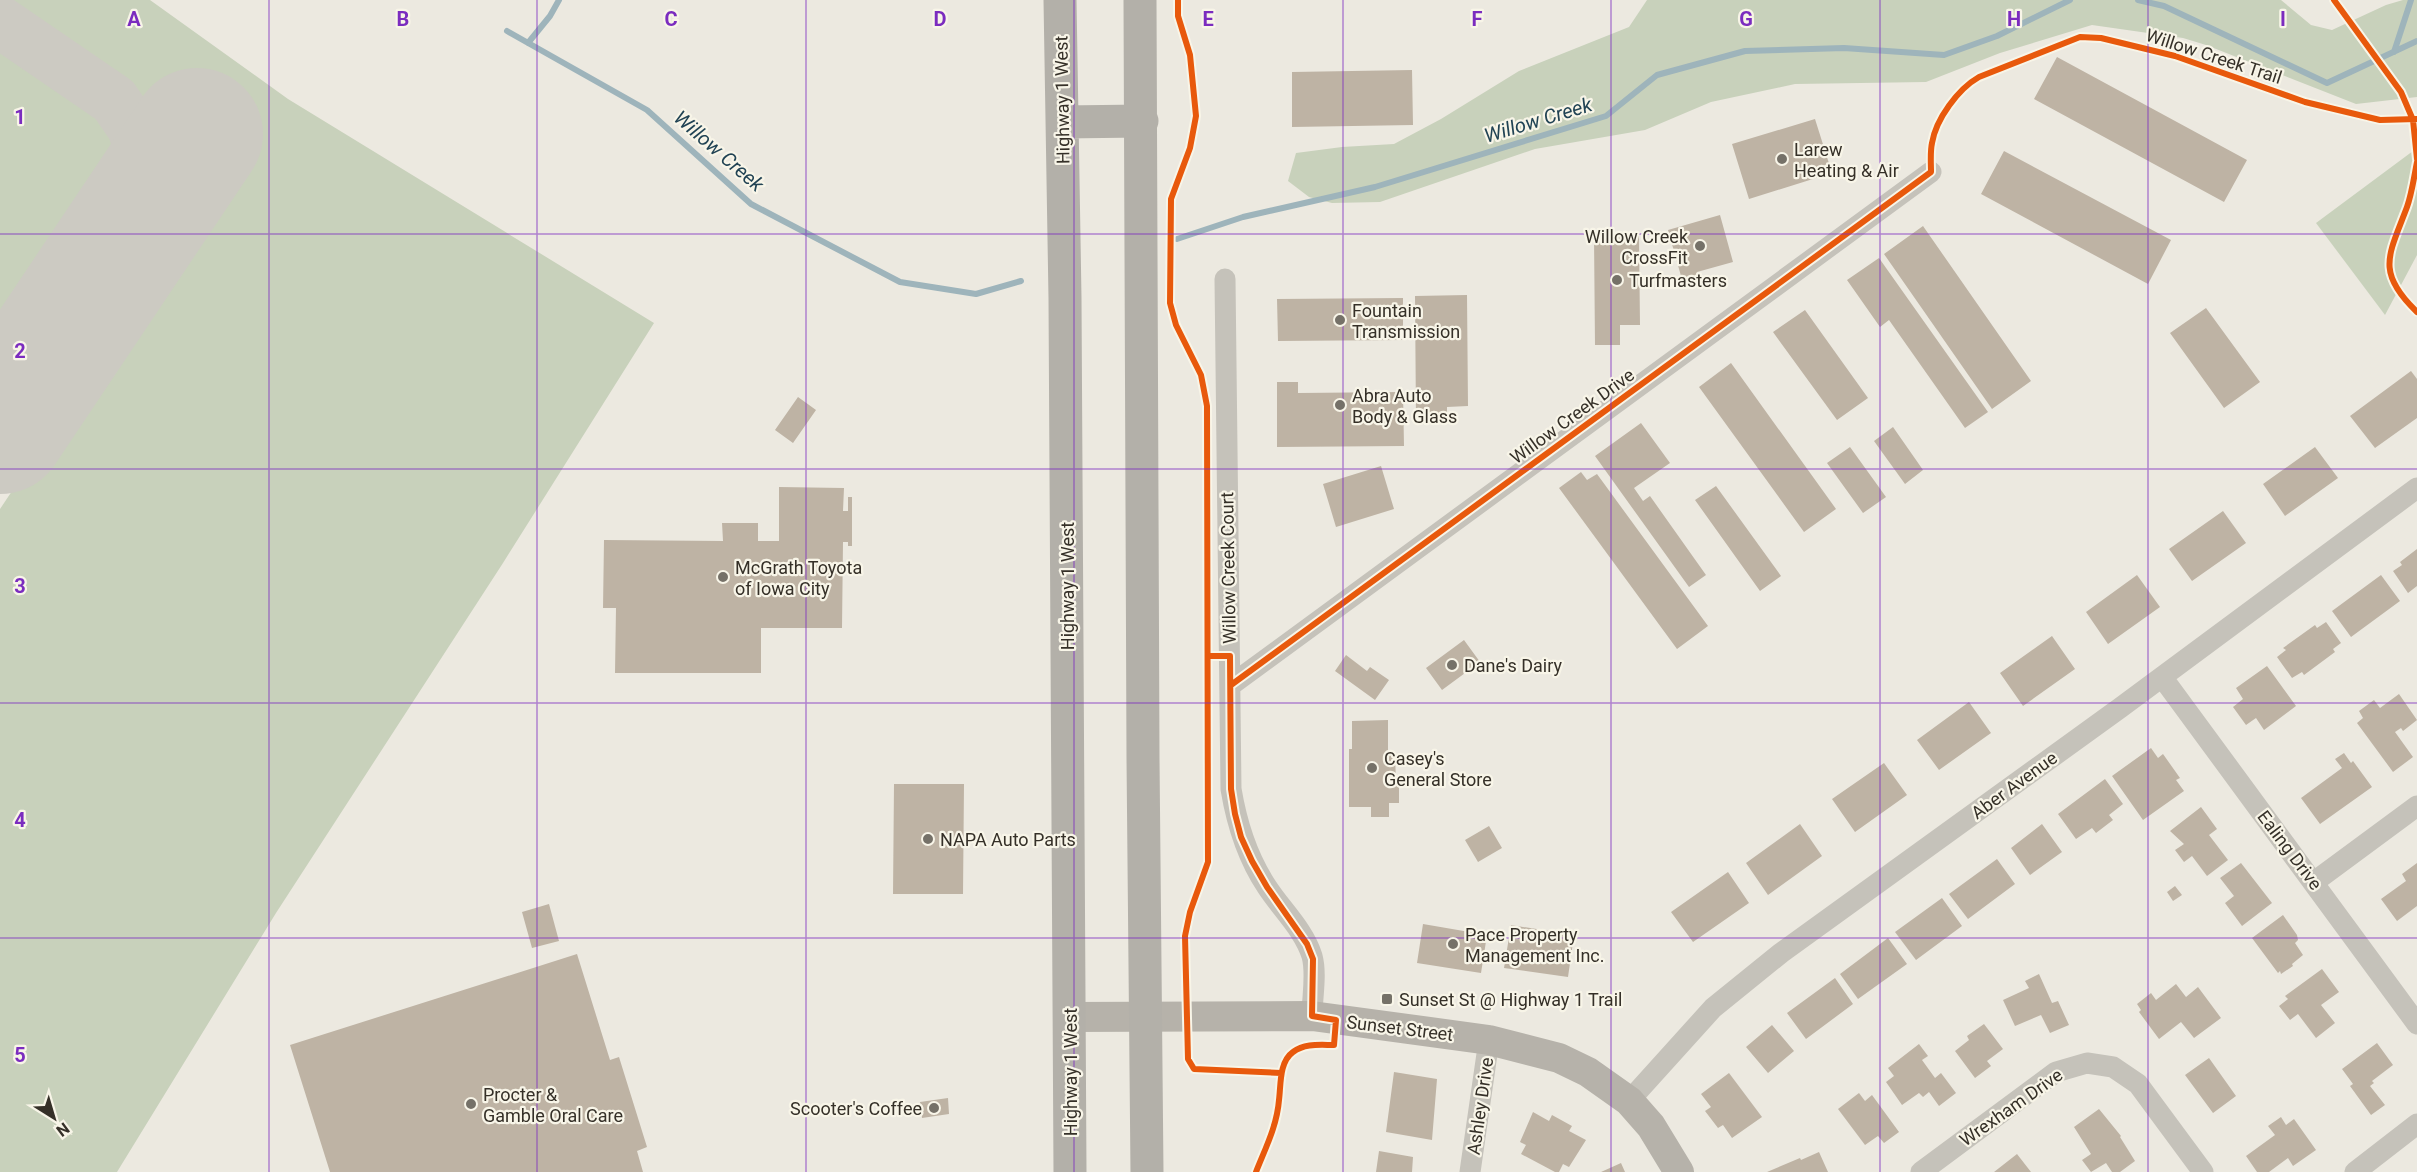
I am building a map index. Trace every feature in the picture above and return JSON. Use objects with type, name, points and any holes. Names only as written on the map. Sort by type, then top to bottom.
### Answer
[{"type":"main road","name":"Highway 1 West","points":[[1060,0],[1063,122],[1070,1172]]},
{"type":"main road","points":[[1140,0],[1144,1016],[1147,1172]]},
{"type":"main road","points":[[1063,122],[1142,122]]},
{"type":"street","name":"Willow Creek Drive","points":[[1231,685],[1931,172]]},
{"type":"street","name":"Willow Creek Court","points":[[1225,279],[1231,789],[1241,837],[1252,861],[1267,887],[1307,944],[1313,959],[1312,1016]]},
{"type":"street","name":"Aber Avenue","points":[[1629,1101],[1713,1008],[1781,953],[2162,677],[2417,488]]},
{"type":"street","name":"Ealing Drive","points":[[2162,677],[2417,1024]]},
{"type":"street","points":[[2314,882],[2417,806]]},
{"type":"street","name":"Sunset Street","points":[[1070,1017],[1312,1016],[1489,1040],[1559,1058],[1588,1072],[1629,1101],[1651,1126],[1679,1172]]},
{"type":"street","name":"Ashley Drive","points":[[1470,1172],[1489,1040]]},
{"type":"street","name":"Wrexham Drive","points":[[1921,1172],[2056,1071],[2087,1063],[2113,1067],[2138,1084],[2203,1172]]},
{"type":"street","points":[[2355,1172],[2417,1124]]},
{"type":"green space","points":[[0,0],[150,0],[288,99],[654,323],[503,563],[276,913],[117,1172],[0,1172],[0,509],[234,159]]},
{"type":"green space","points":[[1647,0],[2281,0],[2311,25],[2332,30],[2386,5],[2403,0],[2417,0],[2417,97],[2356,104],[2183,38],[2092,25],[2000,53],[1926,82],[1795,84],[1711,102],[1645,130],[1535,149],[1380,202],[1332,203],[1309,197],[1288,181],[1296,153],[1394,144],[1441,119],[1519,71],[1629,27]]},
{"type":"green space","points":[[0,40],[101,110],[113,134],[117,150],[112,175],[104,191],[0,346]]},
{"type":"green space","points":[[2417,148],[2417,255],[2385,315],[2316,223]]},
{"type":"building","points":[[2057,57],[2247,160],[2224,202],[2034,99]]},
{"type":"building","points":[[1412,70],[1413,125],[1292,127],[1292,72]]},
{"type":"building","name":"Larew Heating & Air","points":[[1815,119],[1832,173],[1749,199],[1732,144]]},
{"type":"building","points":[[2004,151],[2171,240],[2148,284],[1981,194]]},
{"type":"building","name":"Willow Creek CrossFit","points":[[1720,215],[1733,262],[1697,272],[1699,279],[1683,283],[1668,230]]},
{"type":"building","points":[[1923,226],[2031,381],[1992,409],[1884,254]]},
{"type":"building","name":"Turfmasters","points":[[1594,236],[1639,236],[1640,325],[1620,325],[1620,345],[1595,345]]},
{"type":"building","points":[[1879,258],[1988,412],[1965,428],[1889,320],[1880,327],[1847,280]]},
{"type":"building","points":[[1467,295],[1468,406],[1447,407],[1447,419],[1416,420],[1415,296]]},
{"type":"building","name":"Fountain Transmission","points":[[1403,298],[1403,340],[1278,341],[1277,299]]},
{"type":"building","points":[[2206,308],[2260,382],[2224,408],[2170,333]]},
{"type":"building","points":[[1805,310],[1868,398],[1837,420],[1773,332]]},
{"type":"building","points":[[1731,363],[1836,509],[1804,532],[1699,387]]},
{"type":"building","points":[[2411,371],[2417,379],[2417,418],[2375,448],[2350,416]]},
{"type":"building","name":"Abra Auto Body & Glass","points":[[1277,382],[1298,382],[1298,393],[1403,392],[1404,446],[1277,447]]},
{"type":"building","points":[[798,397],[816,410],[793,443],[775,430]]},
{"type":"building","points":[[1641,423],[1670,463],[1634,488],[1643,501],[1650,496],[1706,575],[1689,587],[1595,456]]},
{"type":"building","points":[[1893,427],[1923,470],[1905,484],[1874,441]]},
{"type":"building","points":[[1850,447],[1886,497],[1863,513],[1827,463]]},
{"type":"building","points":[[2315,447],[2338,478],[2285,516],[2263,484]]},
{"type":"building","points":[[1381,466],[1394,509],[1336,527],[1323,484]]},
{"type":"building","points":[[1581,472],[1587,480],[1597,474],[1708,626],[1677,649],[1559,488]]},
{"type":"building","points":[[1716,486],[1781,576],[1760,591],[1695,500]]},
{"type":"building","name":"McGrath Toyota of Iowa City","points":[[779,487],[844,488],[843,511],[848,511],[848,497],[852,497],[852,546],[848,546],[848,542],[843,542],[842,628],[761,628],[761,673],[615,673],[616,608],[603,608],[604,540],[723,541],[722,523],[758,523],[758,541],[779,541]]},
{"type":"building","points":[[2223,511],[2246,543],[2192,581],[2169,549]]},
{"type":"building","points":[[2417,549],[2417,586],[2408,593],[2393,571],[2402,565],[2400,562]]},
{"type":"building","points":[[2137,575],[2160,607],[2108,644],[2086,612]]},
{"type":"building","points":[[2381,575],[2400,601],[2351,637],[2332,611]]},
{"type":"building","points":[[2326,622],[2341,643],[2333,649],[2335,652],[2304,675],[2302,672],[2292,678],[2277,657],[2286,650],[2283,648],[2315,625],[2317,628]]},
{"type":"building","points":[[2052,636],[2075,669],[2023,706],[2000,673]]},
{"type":"building","name":"Dane's Dairy","points":[[1464,640],[1480,662],[1442,690],[1426,668]]},
{"type":"building","points":[[1346,655],[1367,671],[1370,667],[1389,680],[1375,700],[1335,671]]},
{"type":"building","points":[[2267,666],[2296,706],[2264,730],[2256,718],[2246,725],[2233,707],[2243,699],[2236,688]]},
{"type":"building","points":[[2399,694],[2417,720],[2403,731],[2401,728],[2395,732],[2413,757],[2393,772],[2357,723],[2363,718],[2359,711],[2374,700],[2380,708]]},
{"type":"building","points":[[1969,702],[1991,733],[1939,770],[1917,740]]},
{"type":"building","name":"Casey's General Store","points":[[1388,720],[1388,753],[1395,753],[1399,803],[1389,803],[1389,817],[1371,817],[1371,807],[1349,807],[1349,749],[1352,749],[1352,721]]},
{"type":"building","points":[[2151,748],[2158,758],[2163,754],[2180,778],[2176,780],[2184,791],[2143,820],[2112,776]]},
{"type":"building","points":[[2344,753],[2351,763],[2353,761],[2372,787],[2320,824],[2301,798],[2342,768],[2335,759]]},
{"type":"building","points":[[1884,763],[1907,795],[1855,832],[1832,799]]},
{"type":"building","points":[[2105,779],[2123,804],[2109,815],[2113,820],[2096,833],[2092,828],[2076,839],[2058,814]]},
{"type":"building","name":"NAPA Auto Parts","points":[[894,784],[964,784],[963,894],[893,894]]},
{"type":"building","points":[[2201,807],[2217,829],[2209,835],[2228,860],[2207,876],[2192,856],[2184,862],[2175,850],[2184,844],[2170,831]]},
{"type":"building","points":[[1800,824],[1822,856],[1768,895],[1746,863]]},
{"type":"building","points":[[2042,824],[2062,852],[2030,875],[2011,848]]},
{"type":"building","points":[[1489,826],[1502,848],[1478,862],[1465,840]]},
{"type":"building","points":[[1997,859],[2015,884],[1968,919],[1949,894]]},
{"type":"building","points":[[2241,863],[2272,903],[2242,926],[2225,903],[2234,896],[2220,878]]},
{"type":"building","points":[[2417,863],[2417,906],[2397,921],[2381,899],[2406,881],[2402,874]]},
{"type":"building","points":[[1728,872],[1749,903],[1693,942],[1671,912]]},
{"type":"building","points":[[2175,886],[2182,895],[2173,901],[2167,892]]},
{"type":"building","points":[[1942,898],[1962,926],[1916,960],[1895,932]]},
{"type":"building","points":[[549,904],[559,941],[532,948],[522,912]]},
{"type":"building","points":[[2283,915],[2297,935],[2298,940],[2295,943],[2303,955],[2281,974],[2252,938]]},
{"type":"building","name":"Pace Property Management Inc.","points":[[1423,924],[1487,935],[1481,973],[1417,963]]},
{"type":"building","points":[[1511,925],[1574,935],[1568,977],[1504,968]]},
{"type":"building","points":[[1888,938],[1907,964],[1858,999],[1840,974]]},
{"type":"building","name":"Procter & Gamble Oral Care","points":[[577,954],[610,1060],[619,1057],[647,1147],[637,1151],[643,1172],[330,1172],[290,1045]]},
{"type":"building","points":[[2322,969],[2339,992],[2321,1005],[2335,1023],[2316,1038],[2298,1014],[2290,1020],[2279,1006],[2288,999],[2285,996]]},
{"type":"building","points":[[2039,974],[2052,1003],[2058,1001],[2069,1025],[2050,1033],[2041,1015],[2015,1026],[2003,1000],[2029,988],[2025,981]]},
{"type":"building","points":[[1835,978],[1853,1004],[1806,1039],[1787,1013]]},
{"type":"building","points":[[2176,984],[2186,997],[2198,987],[2221,1018],[2194,1038],[2181,1022],[2159,1039],[2139,1012],[2141,1010],[2137,1004],[2151,993],[2156,1000]]},
{"type":"building","points":[[1984,1024],[2003,1049],[1987,1061],[1991,1066],[1975,1078],[1955,1051],[1969,1040],[1967,1036]]},
{"type":"building","points":[[1772,1025],[1794,1051],[1768,1073],[1746,1047]]},
{"type":"building","points":[[2377,1043],[2393,1065],[2372,1081],[2374,1083],[2370,1086],[2385,1105],[2371,1115],[2350,1086],[2353,1084],[2342,1069]]},
{"type":"building","points":[[1919,1044],[1928,1056],[1922,1060],[1935,1078],[1941,1073],[1956,1093],[1939,1106],[1929,1092],[1923,1097],[1919,1093],[1902,1105],[1886,1082],[1894,1076],[1888,1068]]},
{"type":"building","points":[[2209,1058],[2236,1096],[2213,1113],[2185,1075]]},
{"type":"building","points":[[1394,1072],[1437,1079],[1432,1140],[1386,1132]]},
{"type":"building","points":[[1729,1073],[1762,1117],[1732,1138],[1723,1125],[1718,1128],[1705,1111],[1711,1107],[1701,1094]]},
{"type":"building","points":[[1859,1093],[1865,1101],[1872,1095],[1899,1132],[1884,1143],[1878,1136],[1865,1145],[1838,1109]]},
{"type":"building","name":"Scooter's Coffee","points":[[948,1098],[949,1114],[922,1118],[920,1102]]},
{"type":"building","points":[[2099,1109],[2121,1136],[2135,1161],[2120,1172],[2112,1172],[2106,1163],[2091,1172],[2082,1160],[2091,1154],[2074,1127]]},
{"type":"building","points":[[1533,1112],[1549,1121],[1552,1115],[1572,1126],[1569,1131],[1586,1140],[1569,1167],[1563,1164],[1559,1172],[1555,1172],[1521,1154],[1526,1145],[1520,1142]]},
{"type":"building","points":[[2281,1117],[2286,1125],[2294,1119],[2316,1150],[2293,1166],[2288,1158],[2269,1172],[2257,1172],[2246,1156],[2275,1135],[2268,1126]]},
{"type":"building","points":[[1379,1151],[1413,1157],[1412,1172],[1376,1172]]},
{"type":"building","points":[[1819,1152],[1828,1172],[1767,1172],[1800,1158],[1801,1160]]},
{"type":"building","points":[[2017,1154],[2031,1172],[1994,1172]]},
{"type":"building","points":[[1621,1163],[1625,1172],[1601,1172]]},
{"type":"waterway","points":[[528,43],[550,16],[559,0]]},
{"type":"waterway","name":"Willow Creek","points":[[1177,239],[1243,217],[1375,187],[1606,116],[1657,75],[1745,51],[1844,48],[1944,55],[1997,36],[2070,0]]},
{"type":"waterway","name":"Willow Creek","points":[[2138,0],[2164,6],[2327,83],[2417,41]]},
{"type":"waterway","points":[[2394,52],[2411,0]]},
{"type":"waterway","name":"Willow Creek","points":[[507,31],[647,110],[751,204],[900,282],[976,294],[1021,281]]},
{"type":"taxiway","points":[[0,22],[114,100],[132,126],[158,192]]},
{"type":"runway","points":[[0,428],[197,134]]},
{"type":"cycle path","points":[[1178,0],[1178,16],[1190,55],[1196,116],[1190,148],[1171,199],[1170,303],[1176,325],[1201,375],[1207,406],[1208,862],[1190,912],[1185,936],[1188,1059],[1194,1069],[1281,1073]]},
{"type":"cycle path","points":[[2334,0],[2401,92],[2413,120],[2417,159]]},
{"type":"cycle path","name":"Willow Creek Trail","points":[[1231,685],[1931,172],[1931,146],[1938,124],[1956,97],[1979,77],[2080,37],[2101,38],[2175,56],[2305,102],[2380,120],[2417,119]]},
{"type":"cycle path","points":[[2417,162],[2410,196],[2391,251],[2390,262],[2395,285],[2417,312]]},
{"type":"cycle path","points":[[1209,656],[1230,656],[1231,789],[1241,837],[1267,887],[1307,944],[1313,959],[1312,1016],[1336,1020],[1334,1045],[1302,1047],[1288,1056],[1283,1068],[1276,1119],[1256,1172]]},
{"type":"place","name":"Larew Heating & Air","points":[[1782,159]]},
{"type":"place","name":"Willow Creek CrossFit","points":[[1700,246]]},
{"type":"place","name":"Turfmasters","points":[[1617,280]]},
{"type":"place","name":"Fountain Transmission","points":[[1340,320]]},
{"type":"place","name":"Abra Auto Body & Glass","points":[[1340,405]]},
{"type":"place","name":"McGrath Toyota of Iowa City","points":[[723,577]]},
{"type":"place","name":"Dane's Dairy","points":[[1452,665]]},
{"type":"place","name":"Casey's General Store","points":[[1372,768]]},
{"type":"place","name":"NAPA Auto Parts","points":[[928,839]]},
{"type":"place","name":"Pace Property Management Inc.","points":[[1453,944]]},
{"type":"place","name":"Sunset St @ Highway 1 Trail","points":[[1387,999]]},
{"type":"place","name":"Procter & Gamble Oral Care","points":[[471,1104]]},
{"type":"place","name":"Scooter's Coffee","points":[[934,1108]]}]
